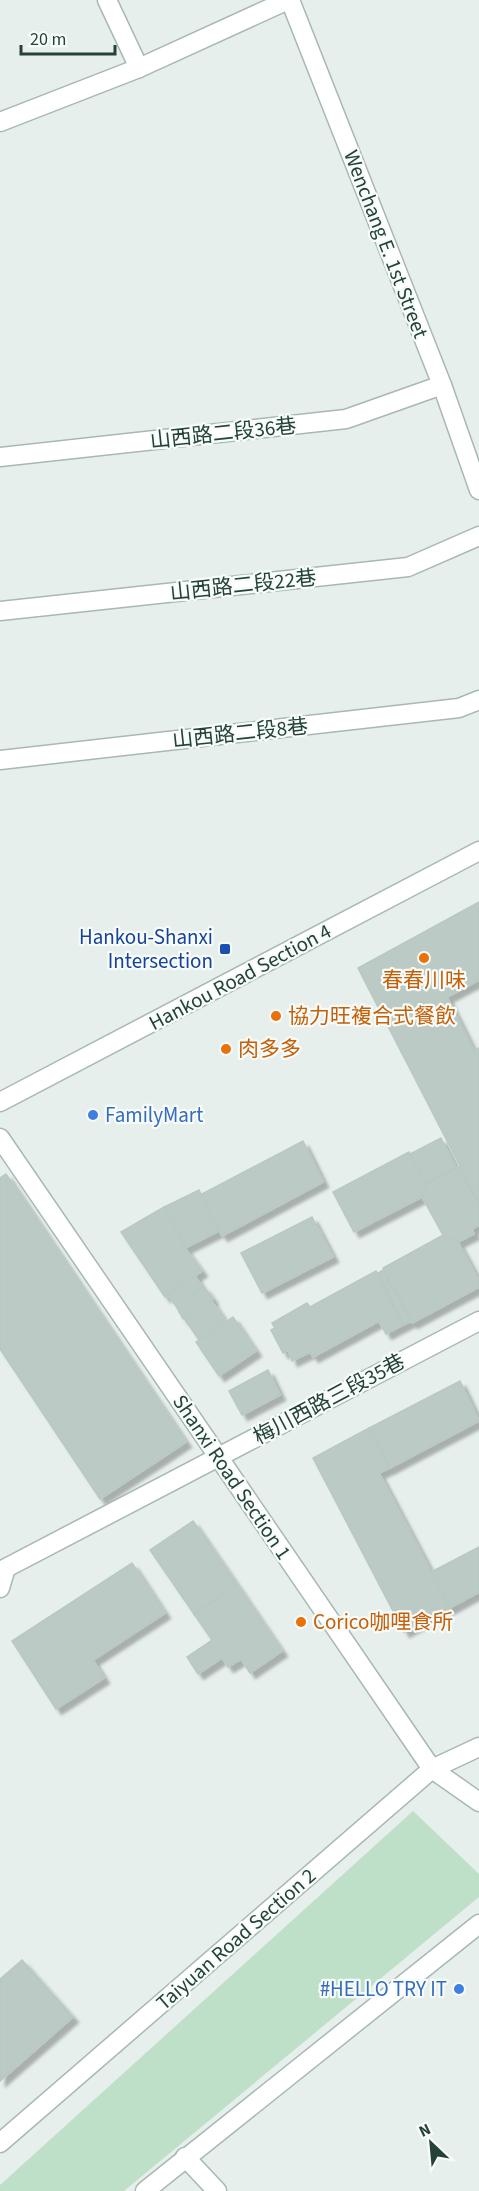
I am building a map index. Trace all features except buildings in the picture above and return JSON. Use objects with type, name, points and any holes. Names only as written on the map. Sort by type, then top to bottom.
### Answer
[{"type":"street","points":[[107,0],[139,68]]},
{"type":"street","points":[[0,122],[139,68],[289,0]]},
{"type":"street","name":"Wenchang E. 1st Street","points":[[289,0],[442,385],[479,490]]},
{"type":"street","name":"山西路二段36巷","points":[[0,457],[346,419],[442,385]]},
{"type":"street","name":"山西路二段22巷","points":[[0,611],[408,567],[479,536]]},
{"type":"street","name":"山西路二段8巷","points":[[0,760],[459,708],[479,700]]},
{"type":"street","name":"Hankou Road Section 4","points":[[0,1102],[479,851]]},
{"type":"street","name":"Shanxi Road Section 1","points":[[0,1138],[432,1769],[479,1802]]},
{"type":"street","name":"梅川西路三段35巷","points":[[0,1588],[6,1568],[479,1321]]},
{"type":"street","name":"Taiyuan Road Section 2","points":[[0,2143],[432,1769],[479,1747]]},
{"type":"street","points":[[146,2191],[185,2157],[479,1924]]},
{"type":"street","points":[[185,2157],[217,2191]]},
{"type":"green space","points":[[413,1811],[479,1874],[479,1897],[124,2191],[0,2191],[0,2185]]},
{"type":"place","name":"Hankou-Shanxi Intersection","points":[[225,949]]},
{"type":"place","name":"春春川味","points":[[424,958]]},
{"type":"place","name":"協力旺複合式餐飲","points":[[276,1016]]},
{"type":"place","name":"肉多多","points":[[226,1049]]},
{"type":"place","name":"FamilyMart","points":[[93,1115]]},
{"type":"place","name":"Corico咖哩食所","points":[[301,1622]]},
{"type":"place","name":"#HELLO TRY IT","points":[[459,1989]]}]
